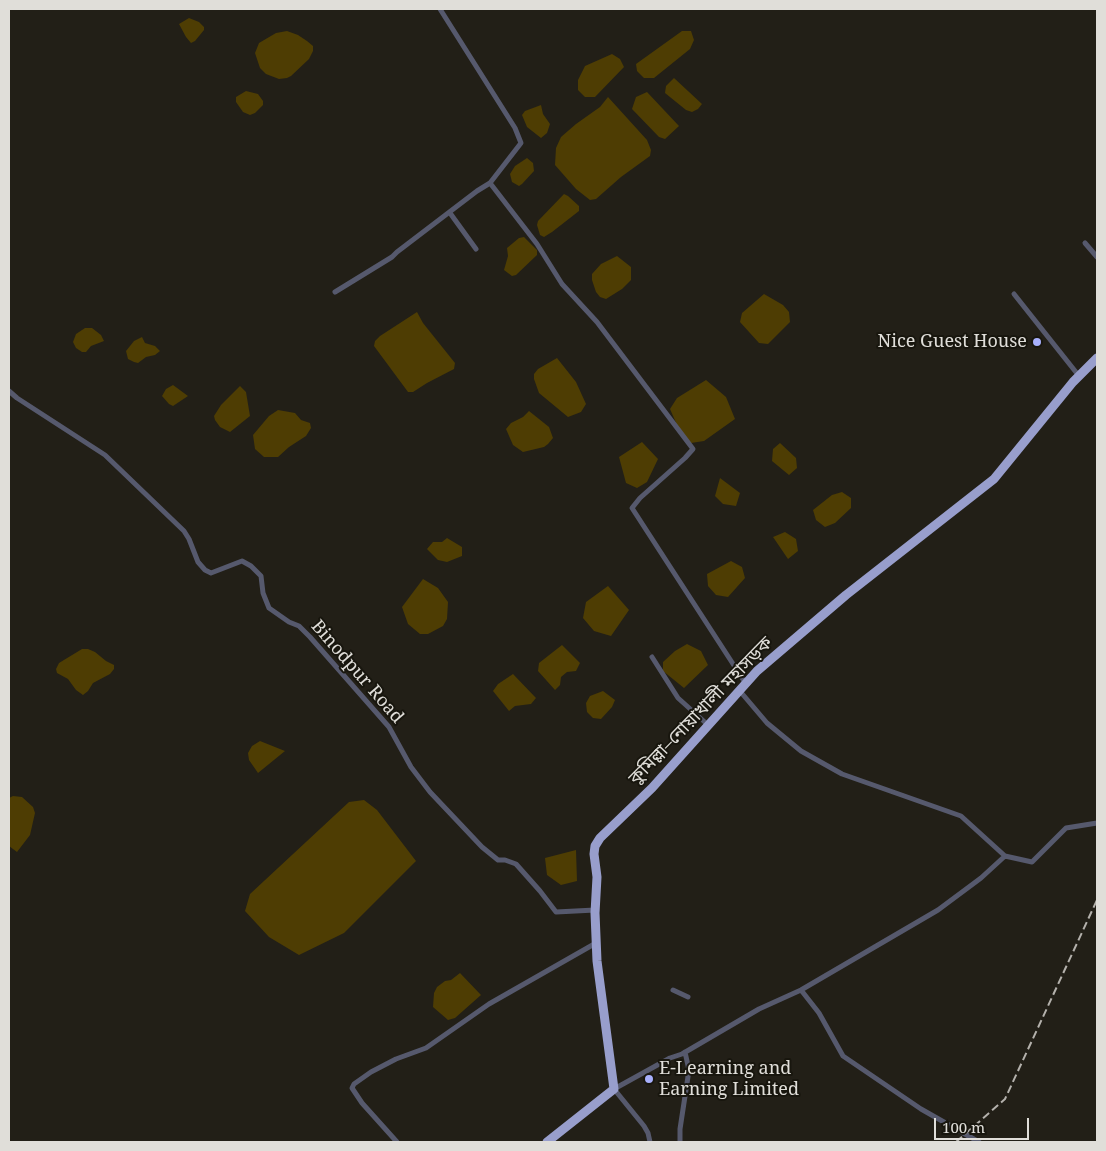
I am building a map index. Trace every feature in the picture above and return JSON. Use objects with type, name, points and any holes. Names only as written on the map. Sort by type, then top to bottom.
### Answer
[{"type":"highway","name":"কুমিল্লা–নোয়াখালী মহাসড়ক","points":[[614,1089],[603,1014],[596,944],[595,910],[597,877],[594,854],[595,846],[600,838],[652,788],[757,671],[814,621],[994,479],[1079,376],[1097,358]]},
{"type":"highway","points":[[546,1142],[614,1089]]},
{"type":"street","points":[[335,292],[392,257],[490,183],[521,143],[514,128],[440,9]]},
{"type":"street","points":[[490,183],[537,244],[562,284],[597,322],[692,449],[686,458],[640,498],[632,508],[767,723],[801,751],[842,774],[960,816],[1005,856],[1032,862],[1066,828],[1097,823]]},
{"type":"street","points":[[450,213],[476,249]]},
{"type":"street","points":[[1085,243],[1097,257]]},
{"type":"street","points":[[1014,294],[1079,376]]},
{"type":"street","name":"Binodpur Road","points":[[9,391],[105,455],[184,531],[198,562],[205,570],[211,574],[242,561],[252,566],[261,576],[269,608],[289,622],[299,626],[375,710],[389,727],[411,767],[430,792],[482,847],[498,860],[505,860],[516,864],[556,912],[595,910]]},
{"type":"street","points":[[652,657],[678,698],[708,725]]},
{"type":"street","points":[[650,1142],[644,1126],[614,1089],[670,1058],[684,1053],[758,1009],[802,990],[938,910],[981,878],[1005,856]]},
{"type":"street","points":[[397,1142],[362,1103],[352,1088],[354,1084],[396,1059],[426,1048],[489,1004],[596,944]]},
{"type":"street","points":[[673,990],[688,997]]},
{"type":"street","points":[[802,990],[819,1013],[843,1056],[921,1109],[979,1142]]},
{"type":"street","points":[[680,1142],[680,1129],[689,1070],[684,1053]]},
{"type":"shaded area","points":[[189,18],[199,22],[204,27],[204,30],[191,43],[179,24]]},
{"type":"shaded area","points":[[287,31],[307,41],[313,46],[313,51],[309,59],[291,76],[279,79],[266,74],[260,68],[255,53],[259,43],[276,33]]},
{"type":"shaded area","points":[[682,31],[691,31],[694,40],[690,49],[654,78],[644,78],[637,71],[636,64]]},
{"type":"shaded area","points":[[612,54],[620,59],[624,67],[595,97],[585,97],[578,90],[578,80],[585,66]]},
{"type":"shaded area","points":[[674,78],[702,104],[698,109],[692,112],[686,110],[665,93],[666,86]]},
{"type":"shaded area","points":[[246,91],[258,94],[263,101],[263,105],[250,115],[243,112],[236,102],[236,97]]},
{"type":"shaded area","points":[[647,92],[679,126],[665,139],[659,137],[632,109],[636,97]]},
{"type":"shaded area","points":[[608,97],[647,140],[651,150],[650,156],[621,177],[596,199],[590,200],[576,189],[555,165],[556,148],[561,137],[600,107]]},
{"type":"shaded area","points":[[541,105],[543,114],[550,124],[547,133],[541,138],[527,127],[522,115],[525,111]]},
{"type":"shaded area","points":[[527,158],[533,163],[534,171],[519,186],[512,182],[510,174],[515,166]]},
{"type":"shaded area","points":[[564,194],[579,206],[579,211],[544,237],[540,235],[537,225],[538,221]]},
{"type":"shaded area","points":[[524,237],[537,250],[537,255],[516,275],[512,276],[504,270],[508,256],[507,248],[519,238]]},
{"type":"shaded area","points":[[617,256],[631,267],[631,280],[622,289],[606,299],[600,297],[596,292],[592,274],[601,264]]},
{"type":"shaded area","points":[[764,294],[783,305],[789,312],[790,322],[768,344],[759,343],[740,322],[742,313]]},
{"type":"shaded area","points":[[417,312],[423,323],[455,363],[454,369],[413,392],[408,392],[374,346],[375,341],[380,336]]},
{"type":"shaded area","points":[[85,328],[92,328],[101,335],[104,341],[91,346],[86,352],[82,352],[76,348],[73,342],[76,334]]},
{"type":"shaded area","points":[[142,337],[145,343],[155,346],[160,351],[138,363],[128,359],[126,351],[134,341]]},
{"type":"shaded area","points":[[557,358],[576,382],[586,404],[581,412],[568,417],[539,393],[534,379],[534,374],[538,369]]},
{"type":"shaded area","points":[[706,380],[726,397],[735,419],[704,441],[691,443],[681,434],[670,409],[677,398]]},
{"type":"shaded area","points":[[173,385],[188,396],[173,406],[162,396],[166,389]]},
{"type":"shaded area","points":[[240,386],[246,392],[250,416],[230,432],[220,427],[214,416],[221,405]]},
{"type":"shaded area","points":[[278,410],[295,413],[301,420],[310,423],[311,428],[306,436],[278,457],[264,457],[255,449],[253,435],[269,416]]},
{"type":"shaded area","points":[[529,411],[549,427],[553,438],[544,447],[523,452],[513,445],[506,429],[511,423],[523,417]]},
{"type":"shaded area","points":[[642,442],[658,459],[647,482],[637,488],[626,483],[619,457]]},
{"type":"shaded area","points":[[780,443],[796,458],[797,468],[789,475],[772,461],[773,449]]},
{"type":"shaded area","points":[[720,478],[740,493],[736,506],[723,504],[715,496]]},
{"type":"shaded area","points":[[842,492],[851,498],[851,508],[835,523],[825,527],[816,520],[813,510],[832,495]]},
{"type":"shaded area","points":[[785,532],[796,539],[798,551],[788,559],[773,537]]},
{"type":"shaded area","points":[[447,538],[462,547],[462,556],[447,562],[438,560],[427,549],[433,542],[442,542]]},
{"type":"shaded area","points":[[731,561],[742,567],[745,578],[728,597],[716,595],[708,586],[707,574]]},
{"type":"shaded area","points":[[423,579],[438,588],[448,602],[447,619],[443,626],[428,634],[420,634],[408,624],[402,607]]},
{"type":"shaded area","points":[[608,586],[629,610],[611,636],[594,631],[583,618],[586,602]]},
{"type":"shaded area","points":[[687,644],[701,651],[708,665],[684,688],[663,671],[663,662],[675,651]]},
{"type":"shaded area","points":[[562,645],[580,663],[576,671],[567,672],[561,677],[560,685],[555,690],[538,671],[539,663]]},
{"type":"shaded area","points":[[82,649],[95,652],[114,665],[114,669],[110,674],[93,683],[83,695],[76,690],[68,679],[57,673],[56,669],[59,663]]},
{"type":"shaded area","points":[[513,674],[536,698],[531,704],[515,706],[509,711],[493,691],[498,684]]},
{"type":"shaded area","points":[[603,691],[615,700],[612,707],[601,719],[593,718],[587,712],[586,703],[590,696]]},
{"type":"shaded area","points":[[260,741],[285,751],[258,773],[249,760],[248,753],[252,746]]},
{"type":"shaded area","points":[[13,796],[22,797],[33,807],[35,813],[30,835],[17,852],[9,846],[9,798]]},
{"type":"shaded area","points":[[364,800],[377,810],[416,861],[344,933],[299,955],[269,937],[245,911],[250,894],[349,802]]},
{"type":"shaded area","points":[[576,850],[577,881],[561,885],[547,875],[545,858]]},
{"type":"shaded area","points":[[460,973],[481,995],[455,1018],[448,1020],[433,1007],[434,993],[437,987]]},
{"type":"railway","points":[[956,1142],[1005,1099],[1097,900]]},
{"type":"place","name":"Nice Guest House","points":[[1037,342]]},
{"type":"place","name":"E-Learning and Earning Limited","points":[[649,1079]]}]
